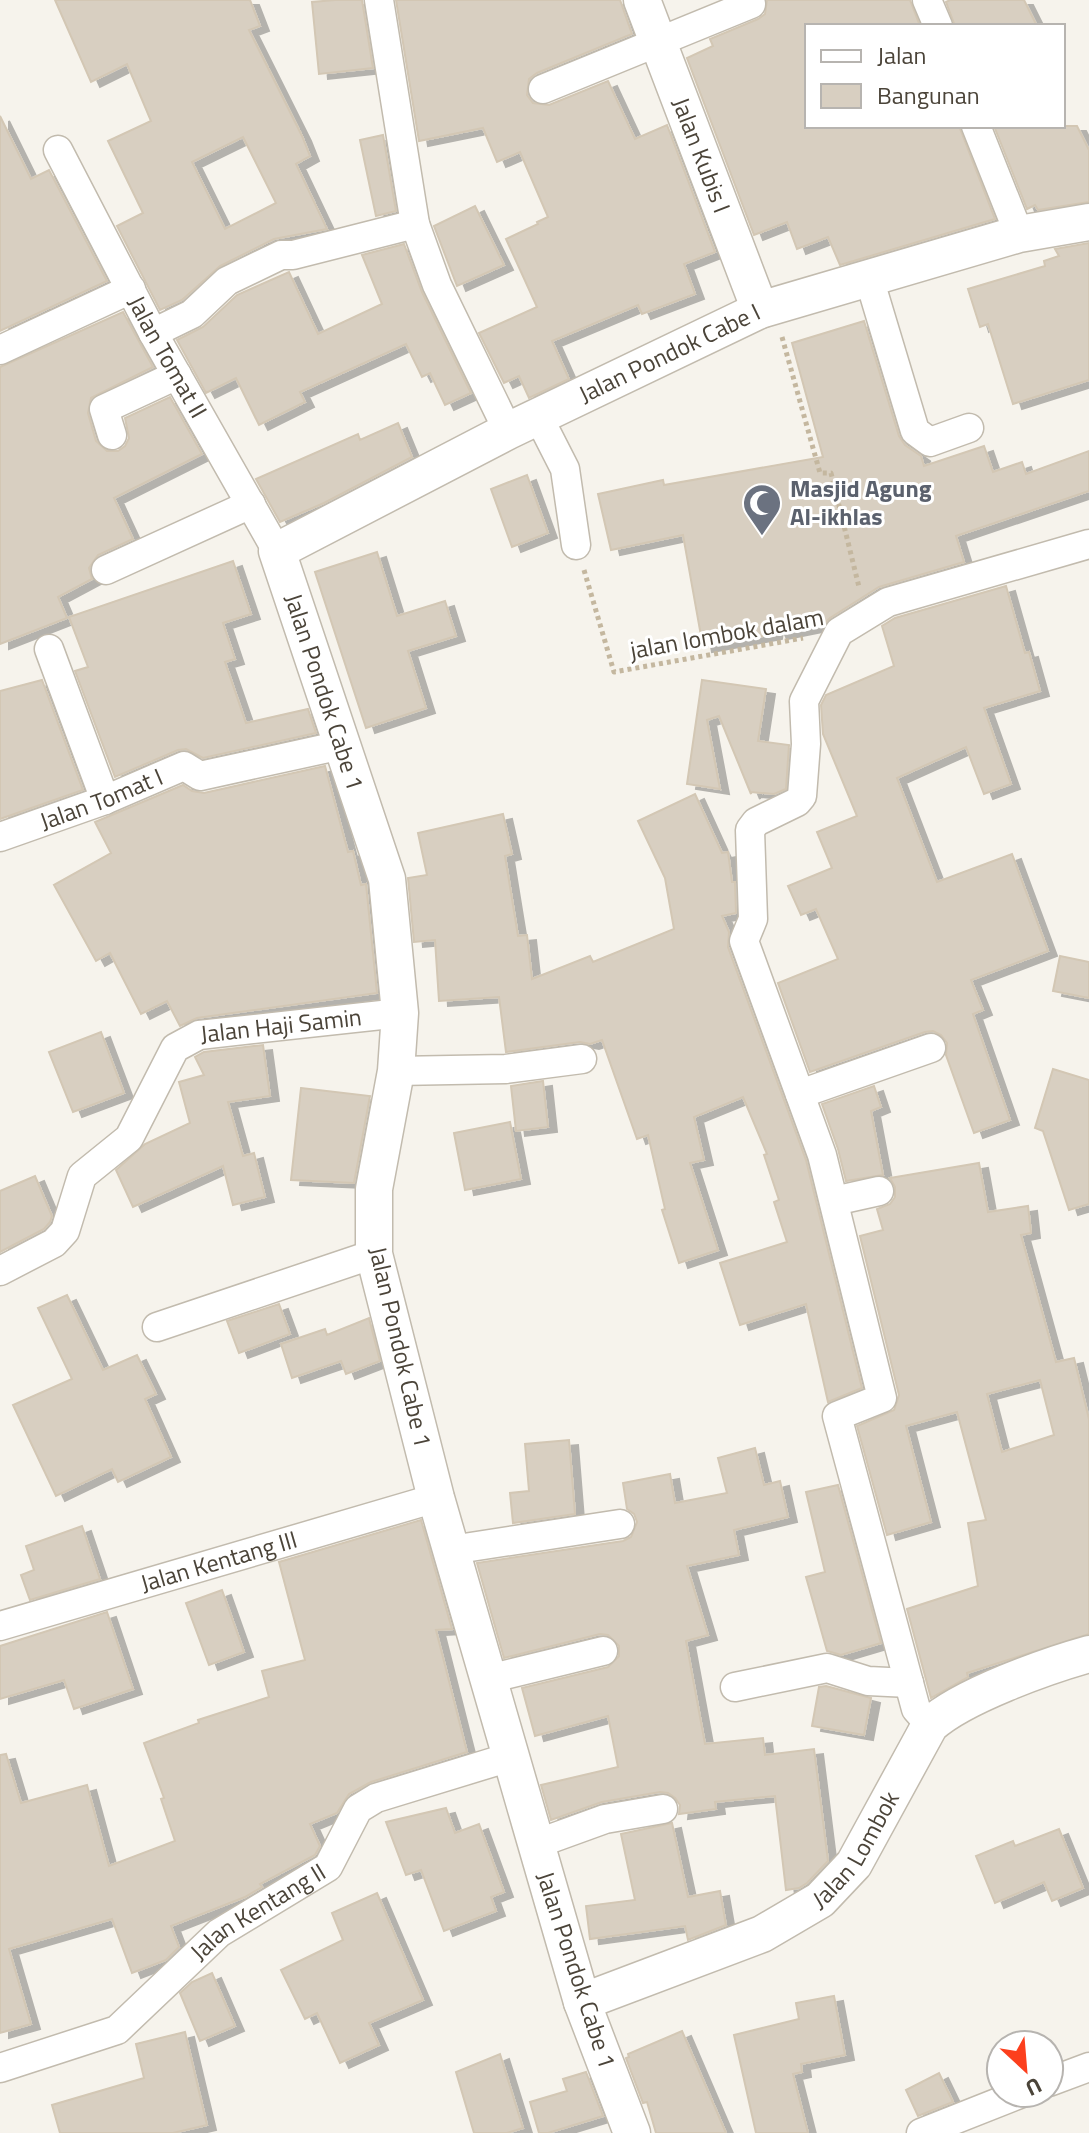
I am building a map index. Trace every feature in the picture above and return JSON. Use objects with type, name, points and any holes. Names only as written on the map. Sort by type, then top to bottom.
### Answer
[{"type":"street","points":[[379,0],[415,224],[437,285],[523,424],[565,469],[576,543]]},
{"type":"street","name":"Jalan Kubis I","points":[[642,0],[656,42],[770,320]]},
{"type":"street","points":[[927,0],[937,24]]},
{"type":"street","points":[[543,89],[751,4]]},
{"type":"street","points":[[977,128],[1019,234]]},
{"type":"street","points":[[58,150],[131,289]]},
{"type":"street","name":"Jalan Pondok Cabe I","points":[[277,551],[523,424],[869,278],[1019,234],[1089,223]]},
{"type":"street","points":[[153,333],[192,314],[227,281],[281,255],[293,255],[415,224]]},
{"type":"street","points":[[869,278],[915,431],[930,442],[969,428]]},
{"type":"street","name":"Jalan Tomat II","points":[[0,350],[131,289],[277,551]]},
{"type":"street","points":[[112,435],[104,409],[177,375]]},
{"type":"street","points":[[106,570],[251,504]]},
{"type":"street","points":[[930,1725],[916,1709],[837,1416],[882,1398],[822,1155],[744,941],[753,919],[750,830],[756,822],[797,802],[802,796],[806,744],[804,701],[839,632],[888,602],[1089,544]]},
{"type":"street","name":"Jalan Pondok Cabe 1","points":[[277,551],[387,879],[400,1013],[396,1071],[374,1189],[374,1254],[436,1498],[510,1757],[582,2002],[632,2133]]},
{"type":"street","points":[[49,649],[105,800]]},
{"type":"street","name":"Jalan Tomat I","points":[[0,837],[105,800],[184,766],[200,776],[342,745]]},
{"type":"street","name":"Jalan Haji Samin","points":[[0,1271],[54,1243],[65,1231],[82,1176],[129,1138],[175,1048],[199,1035],[400,1013]]},
{"type":"street","points":[[800,1094],[931,1048]]},
{"type":"street","points":[[396,1071],[506,1069],[582,1059]]},
{"type":"street","points":[[834,1201],[879,1191]]},
{"type":"street","points":[[157,1327],[374,1254]]},
{"type":"street","name":"Jalan Kentang III","points":[[0,1626],[436,1498]]},
{"type":"street","points":[[451,1550],[620,1524]]},
{"type":"street","points":[[488,1679],[603,1651]]},
{"type":"street","name":"Jalan Lombok","points":[[582,2002],[762,1934],[820,1900],[854,1864],[930,1725],[946,1711],[1058,1663],[1089,1654]]},
{"type":"street","points":[[735,1687],[827,1668],[868,1681],[909,1683]]},
{"type":"street","name":"Jalan Kentang II","points":[[0,2068],[117,2030],[219,1933],[328,1867],[358,1809],[376,1798],[510,1757]]},
{"type":"street","points":[[536,1844],[605,1819],[663,1809]]},
{"type":"street","points":[[1065,2076],[1089,2067]]},
{"type":"street","points":[[921,2133],[985,2108]]},
{"type":"path","points":[[770,320],[820,473],[831,473],[866,615]]},
{"type":"path","name":"jalan lombok dalam","points":[[576,543],[614,672],[839,632]]},
{"type":"building","points":[[55,0],[250,0],[260,26],[249,30],[310,156],[296,164],[327,229],[274,239],[220,266],[182,300],[160,310],[117,226],[143,213],[108,141],[151,121],[127,64],[91,82]],"holes":[[[243,137],[276,203],[225,229],[192,162]]]},
{"type":"building","points":[[362,0],[373,68],[319,74],[312,2]]},
{"type":"building","points":[[396,0],[620,0],[632,34],[537,73],[529,79],[527,95],[533,103],[549,105],[608,81],[635,139],[667,125],[715,252],[684,264],[695,294],[642,314],[638,305],[552,341],[569,379],[529,398],[519,376],[504,383],[479,333],[537,307],[506,239],[548,217],[520,152],[497,162],[483,128],[419,141]]},
{"type":"building","points":[[767,0],[910,0],[919,24],[805,24],[805,128],[960,128],[995,219],[840,265],[828,237],[797,249],[787,222],[754,235],[687,58],[713,46],[710,39],[765,14]]},
{"type":"building","points":[[1024,0],[1036,24],[954,24],[946,2]]},
{"type":"building","points":[[0,116],[31,179],[49,170],[107,281],[0,331]]},
{"type":"building","points":[[1077,126],[1089,150],[1089,202],[1038,210],[1035,205],[1027,209],[995,128]]},
{"type":"building","points":[[383,135],[396,211],[376,216],[360,140]]},
{"type":"building","points":[[475,206],[504,265],[457,286],[434,226]]},
{"type":"building","points":[[1089,243],[1089,380],[1013,404],[988,324],[980,327],[968,289],[1045,266],[1044,261],[1059,256],[1055,249]]},
{"type":"building","points":[[404,244],[422,292],[471,393],[445,405],[430,373],[422,377],[406,344],[300,392],[305,402],[259,425],[236,378],[206,393],[177,340],[203,327],[237,295],[289,272],[318,334],[382,304],[362,255]]},
{"type":"building","points":[[123,312],[153,367],[91,398],[88,413],[96,441],[107,451],[118,451],[129,438],[125,418],[170,397],[202,454],[114,498],[133,539],[98,555],[89,568],[92,579],[58,597],[67,618],[0,644],[0,367]]},
{"type":"building","points":[[864,321],[899,436],[905,445],[921,456],[924,466],[984,446],[993,472],[1022,462],[1026,474],[1089,451],[1089,491],[956,536],[964,562],[879,587],[823,625],[778,634],[774,625],[773,634],[703,647],[683,535],[611,550],[598,494],[663,480],[664,485],[823,457],[792,343]]},
{"type":"building","points":[[398,423],[412,457],[280,522],[256,479],[358,434],[360,440]]},
{"type":"building","points":[[527,475],[548,533],[512,547],[491,489]]},
{"type":"building","points":[[377,552],[397,616],[445,601],[456,636],[408,651],[426,708],[366,728],[315,572]]},
{"type":"building","points":[[233,561],[251,614],[223,623],[235,659],[225,662],[246,723],[308,709],[316,733],[203,758],[186,749],[178,750],[115,777],[75,671],[88,667],[69,617]]},
{"type":"building","points":[[1006,586],[1025,653],[1029,652],[1040,691],[984,708],[1011,784],[984,794],[966,747],[897,778],[937,882],[1012,854],[1048,951],[971,980],[983,1010],[973,1014],[1010,1120],[974,1133],[946,1055],[947,1043],[941,1035],[933,1031],[925,1032],[810,1072],[778,983],[838,959],[816,909],[801,915],[788,886],[832,868],[817,832],[857,816],[823,734],[821,705],[826,695],[894,666],[882,626],[895,618]]},
{"type":"building","points":[[42,680],[83,790],[0,819],[0,691]]},
{"type":"building","points":[[702,680],[766,689],[758,741],[789,745],[786,789],[774,794],[751,794],[719,716],[707,720],[720,789],[687,784]]},
{"type":"building","points":[[325,766],[348,852],[353,851],[361,885],[366,884],[377,993],[197,1018],[180,1026],[167,1001],[141,1014],[110,953],[96,961],[54,885],[111,853],[95,822],[183,785],[192,791],[204,793]]},
{"type":"building","points":[[695,794],[722,853],[728,852],[732,882],[735,882],[736,913],[722,916],[729,932],[728,947],[806,1160],[862,1388],[828,1402],[806,1304],[740,1325],[720,1263],[787,1242],[774,1202],[779,1200],[764,1155],[767,1154],[743,1097],[694,1117],[704,1160],[690,1163],[718,1250],[679,1263],[662,1210],[665,1209],[648,1135],[637,1139],[602,1040],[590,1044],[580,1042],[506,1052],[499,997],[439,1001],[435,940],[414,942],[408,878],[427,875],[418,833],[503,814],[512,854],[505,856],[518,936],[527,935],[532,979],[590,956],[593,962],[674,929],[665,878],[638,821]]},
{"type":"building","points":[[1060,956],[1089,962],[1089,998],[1053,991]]},
{"type":"building","points":[[101,1032],[124,1093],[73,1112],[49,1052]]},
{"type":"building","points":[[263,1045],[270,1096],[228,1102],[243,1156],[254,1153],[265,1197],[233,1205],[223,1166],[133,1207],[116,1170],[145,1144],[190,1123],[179,1082],[204,1075],[195,1057],[204,1052]]},
{"type":"building","points":[[1053,1069],[1089,1080],[1089,1204],[1069,1210],[1043,1131],[1035,1128]]},
{"type":"building","points":[[543,1081],[548,1127],[516,1131],[511,1086]]},
{"type":"building","points":[[874,1086],[881,1107],[871,1111],[883,1175],[846,1181],[822,1104]]},
{"type":"building","points":[[301,1088],[370,1096],[354,1183],[291,1180]]},
{"type":"building","points":[[510,1122],[521,1179],[465,1190],[454,1133]]},
{"type":"building","points":[[979,1163],[988,1212],[1028,1206],[1031,1233],[1021,1235],[1056,1362],[1074,1358],[1089,1419],[1089,1634],[967,1673],[968,1677],[931,1698],[907,1609],[978,1586],[968,1523],[986,1520],[957,1412],[906,1426],[931,1522],[887,1535],[857,1426],[894,1410],[899,1395],[860,1236],[883,1230],[877,1209],[890,1204],[895,1197],[895,1187],[890,1178]],"holes":[[[1040,1380],[1054,1435],[1002,1452],[987,1394]]]},
{"type":"building","points":[[35,1176],[52,1216],[50,1222],[44,1229],[0,1252],[0,1191]]},
{"type":"building","points":[[67,1295],[103,1370],[137,1355],[156,1394],[145,1399],[171,1457],[118,1482],[112,1469],[56,1496],[13,1405],[72,1379],[38,1308]]},
{"type":"building","points":[[279,1304],[290,1334],[239,1353],[227,1321]]},
{"type":"building","points":[[369,1318],[380,1361],[346,1374],[341,1361],[292,1378],[281,1344],[325,1329],[327,1335]]},
{"type":"building","points":[[569,1440],[575,1514],[513,1523],[510,1493],[529,1491],[525,1444]]},
{"type":"building","points":[[755,1448],[764,1485],[780,1481],[788,1517],[734,1530],[739,1555],[687,1566],[708,1635],[686,1641],[705,1744],[763,1738],[765,1755],[814,1749],[828,1861],[807,1883],[786,1890],[775,1796],[715,1802],[716,1809],[679,1814],[680,1805],[675,1798],[660,1792],[602,1802],[551,1820],[541,1785],[618,1767],[608,1716],[535,1736],[522,1688],[608,1667],[619,1656],[619,1646],[608,1635],[600,1634],[504,1658],[477,1563],[623,1541],[631,1537],[637,1522],[634,1514],[627,1509],[623,1483],[670,1474],[675,1503],[727,1493],[718,1458]]},
{"type":"building","points":[[838,1485],[881,1643],[841,1655],[827,1651],[806,1577],[825,1572],[806,1492]]},
{"type":"building","points":[[421,1520],[452,1629],[436,1630],[467,1752],[371,1782],[349,1794],[337,1813],[310,1824],[320,1846],[315,1855],[260,1884],[262,1887],[245,1897],[171,1926],[179,1947],[166,1960],[132,1973],[112,1919],[9,1949],[31,2024],[0,2033],[0,1755],[6,1754],[21,1803],[87,1785],[109,1866],[175,1841],[161,1799],[164,1798],[144,1743],[199,1723],[198,1720],[269,1697],[262,1671],[305,1660],[279,1562]]},
{"type":"building","points":[[82,1526],[100,1579],[30,1600],[21,1575],[34,1570],[26,1546]]},
{"type":"building","points":[[222,1590],[244,1652],[209,1665],[186,1603]]},
{"type":"building","points":[[107,1612],[133,1689],[74,1709],[64,1680],[0,1699],[0,1646]]},
{"type":"building","points":[[826,1686],[871,1698],[864,1735],[812,1726],[819,1687]]},
{"type":"building","points":[[446,1808],[455,1833],[479,1824],[504,1892],[491,1897],[496,1911],[444,1931],[421,1870],[406,1875],[386,1822]]},
{"type":"building","points":[[672,1823],[688,1897],[720,1891],[726,1925],[688,1940],[685,1926],[590,1939],[586,1906],[635,1900],[621,1834]]},
{"type":"building","points":[[1059,1829],[1083,1888],[1052,1901],[1044,1882],[995,1903],[976,1856],[1013,1841],[1015,1846]]},
{"type":"building","points":[[377,1893],[423,2000],[369,2023],[379,2045],[340,2063],[317,2013],[305,2019],[281,1970],[343,1940],[332,1913]]},
{"type":"building","points":[[212,1973],[235,2026],[200,2041],[180,1993],[192,1982]]},
{"type":"building","points":[[834,1996],[845,2055],[801,2064],[802,2072],[793,2074],[808,2133],[756,2133],[734,2035],[799,2019],[796,2003]]},
{"type":"building","points":[[682,2031],[726,2133],[656,2133],[647,2102],[643,2103],[626,2058],[628,2054]]},
{"type":"building","points":[[185,2032],[207,2125],[173,2133],[60,2133],[52,2105],[144,2078],[136,2044]]},
{"type":"building","points":[[500,2054],[523,2128],[507,2133],[474,2133],[456,2072]]},
{"type":"building","points":[[586,2072],[603,2116],[539,2133],[530,2102],[567,2091],[563,2079]]},
{"type":"building","points":[[939,2073],[953,2102],[918,2116],[906,2090]]},
{"type":"place","name":"Masjid Agung Al-ikhlas","points":[[762,537]]}]
